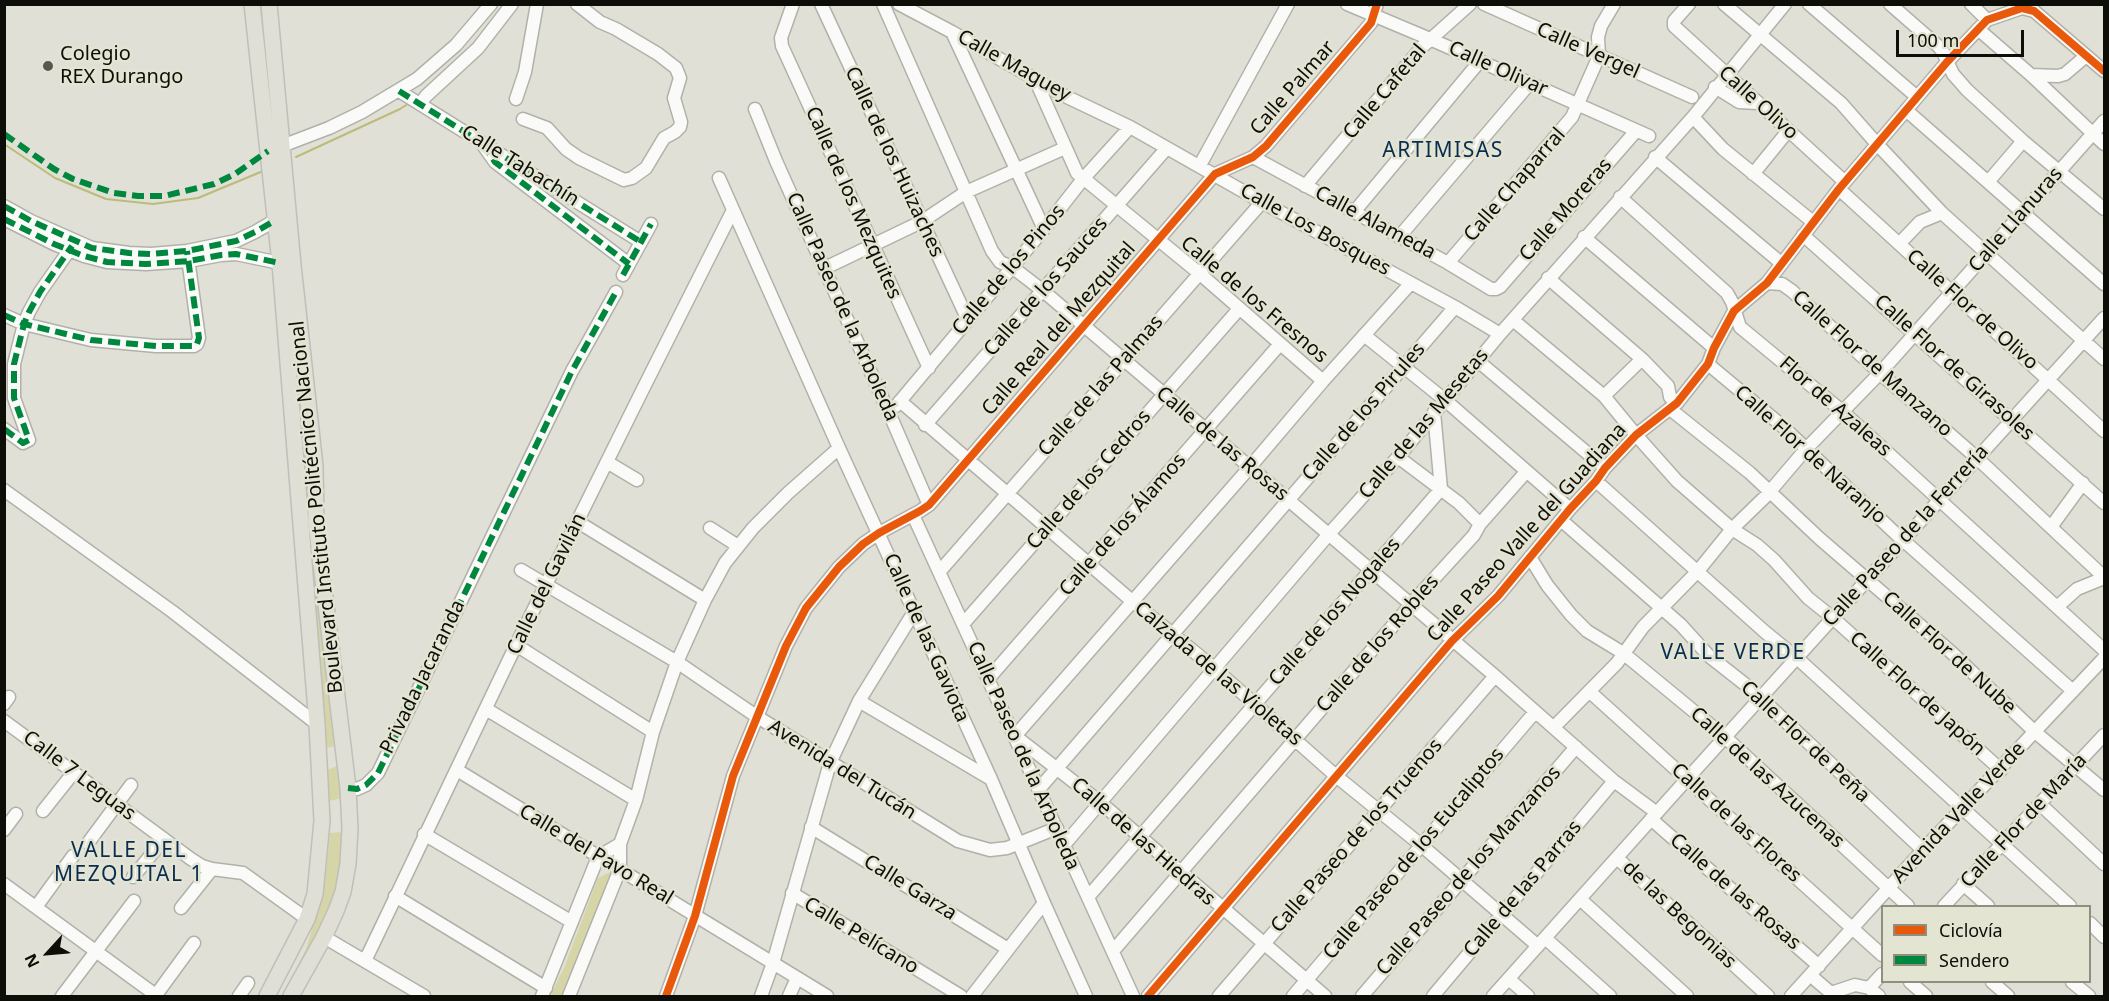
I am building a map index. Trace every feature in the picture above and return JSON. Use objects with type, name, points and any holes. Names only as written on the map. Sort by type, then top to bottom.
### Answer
[{"type":"main road","name":"Boulevard Instituto Politécnico Nacional","points":[[252,4],[274,149],[286,264],[322,821],[315,894],[307,919],[267,996]]},
{"type":"main road","name":"Boulevard Instituto Politécnico Nacional","points":[[268,4],[274,149],[274,221],[286,264],[315,466],[316,522],[348,788],[350,829],[348,864],[343,892],[324,937],[291,996]]},
{"type":"main road","points":[[322,821],[334,817],[339,818],[342,822],[344,856],[348,864]]},
{"type":"street","points":[[274,149],[337,124],[417,79],[468,32],[490,4]]},
{"type":"street","points":[[417,101],[426,96],[478,48],[512,4]]},
{"type":"street","points":[[516,99],[525,72],[537,4]]},
{"type":"street","points":[[523,119],[547,128],[579,158],[624,180],[632,178],[646,168],[664,138],[680,126],[681,122],[674,98],[680,78],[676,68],[616,29],[600,22],[577,4]]},
{"type":"street","name":"Calle de los Mezquites","points":[[793,4],[781,38],[782,46],[929,368]]},
{"type":"street","name":"Calle de los Huizaches","points":[[821,4],[968,320]]},
{"type":"street","name":"Calle de las Rosas","points":[[883,4],[996,257],[1004,265],[1012,267],[1042,290],[1554,727],[1654,816],[1814,970],[1831,993],[1855,985],[1869,988]]},
{"type":"street","name":"Calle Maguey","points":[[899,4],[1067,97],[1130,127]]},
{"type":"street","points":[[1200,165],[1288,4]]},
{"type":"street","name":"Calle Olivar","points":[[1347,4],[1375,10],[1430,39],[1649,136]]},
{"type":"street","name":"Calle Cafetal","points":[[1305,186],[1430,39],[1470,4]]},
{"type":"street","name":"Calle Vergel","points":[[1484,4],[1692,97]]},
{"type":"street","name":"Calle Chaparral","points":[[1448,263],[1567,124],[1578,105],[1599,56],[1598,37],[1605,17],[1614,4]]},
{"type":"street","points":[[1724,4],[1841,103],[1876,144],[1942,213],[2104,359]]},
{"type":"street","name":"Calle de las Mesetas","points":[[1064,845],[1329,534],[1398,457],[1548,278],[1693,117],[1725,74],[1785,4]]},
{"type":"street","points":[[1809,4],[1917,98]]},
{"type":"street","points":[[1890,4],[1938,45],[1967,90],[2104,209]]},
{"type":"street","points":[[1971,4],[1987,20]]},
{"type":"street","name":"Calle Olivo","points":[[1683,6],[1673,23],[1842,185]]},
{"type":"street","name":"Calle Paseo Valle del Guadiana","points":[[1148,996],[1452,641],[1498,596],[1605,468],[1636,435],[1673,406],[1708,364],[1734,311],[1767,283],[1876,144],[1978,29],[1987,20],[2022,8],[2034,11],[2086,56]]},
{"type":"street","name":"Calle Palmar","points":[[1215,174],[1253,157],[1266,146],[1371,23],[1375,10]]},
{"type":"street","points":[[1978,29],[2104,144]]},
{"type":"street","points":[[952,32],[1044,229]]},
{"type":"street","points":[[2031,75],[2065,74],[2086,56],[2104,71]]},
{"type":"street","points":[[1354,212],[1480,61]]},
{"type":"street","name":"Calle de los Fresnos","points":[[1035,79],[1077,173],[1199,273],[1323,381]]},
{"type":"street","points":[[1399,237],[1530,83]]},
{"type":"street","points":[[1715,87],[1739,102],[1757,103]]},
{"type":"street","name":"Calle Tabachín","points":[[399,91],[641,242]]},
{"type":"street","name":"Calle Paseo de la Arboleda","points":[[755,109],[928,505]]},
{"type":"street","points":[[1906,110],[2104,284]]},
{"type":"street","points":[[1693,117],[1723,149],[1814,222]]},
{"type":"street","name":"Calle Llanuras","points":[[1554,727],[1617,663],[1643,627],[1698,572],[1732,529],[1916,334],[2104,121]]},
{"type":"street","name":"Calle Los Bosques","points":[[1130,127],[1500,334]]},
{"type":"street","name":"Calle de los Pinos","points":[[890,415],[1083,179],[1130,127]]},
{"type":"street","name":"Calle Moreras","points":[[1496,289],[1635,131]]},
{"type":"street","points":[[1753,174],[1788,131]]},
{"type":"street","points":[[482,141],[495,162],[626,269],[651,224]]},
{"type":"street","points":[[1988,182],[2023,141]]},
{"type":"street","points":[[825,268],[921,222],[966,192],[1065,148]]},
{"type":"street","name":"Calle de los Sauces","points":[[925,424],[1166,149]]},
{"type":"street","name":"Calle Alameda","points":[[1253,157],[1448,263],[1491,289],[1496,289]]},
{"type":"street","points":[[1655,157],[1781,263]]},
{"type":"street","name":"Calle Real del Mezquital","points":[[666,996],[695,916],[733,776],[786,646],[806,608],[839,567],[863,544],[928,505],[1215,174]]},
{"type":"street","name":"Calle de las Gaviota","points":[[719,178],[839,448],[991,779],[1086,996]]},
{"type":"street","name":"Calle Flor de Olivo","points":[[1842,185],[1899,244],[2104,431]]},
{"type":"street","name":"Flor de Azaleas","points":[[1620,197],[1727,293],[1740,327],[1843,412],[2104,650]]},
{"type":"street","name":"Calle de las Palmas","points":[[940,571],[1262,202]]},
{"type":"street","points":[[4,206],[73,246],[84,256],[125,264],[146,264],[221,249],[265,228],[274,221]]},
{"type":"street","name":"Calle del Gavilán","points":[[365,961],[516,645],[548,585],[733,210]]},
{"type":"street","points":[[1899,244],[1920,222],[1942,213]]},
{"type":"street","points":[[4,219],[34,236],[73,246]]},
{"type":"street","name":"Calle Flor de Girasoles","points":[[1803,235],[2104,503]]},
{"type":"street","points":[[246,236],[247,255]]},
{"type":"street","points":[[1584,237],[1714,348]]},
{"type":"street","points":[[4,429],[23,443],[28,442],[29,438],[9,402],[14,364],[24,324],[40,292],[73,246]]},
{"type":"street","points":[[221,249],[286,264]]},
{"type":"street","points":[[4,315],[24,324],[91,340],[156,346],[194,346],[199,338],[188,256]]},
{"type":"street","name":"Calle Flor de Nube","points":[[1548,278],[1642,359],[1668,386],[1673,406],[1769,490],[1819,538],[1951,652],[2035,732],[2104,790]]},
{"type":"street","points":[[1015,736],[1411,283]]},
{"type":"street","name":"Calle Flor de Manzano","points":[[1767,283],[1782,284],[1792,291],[1880,373],[1977,458],[2104,577]]},
{"type":"street","name":"Privada Jacaranda","points":[[348,788],[357,789],[366,785],[378,773],[484,549],[572,371],[616,292]]},
{"type":"street","name":"Calle de los Pirules","points":[[1039,789],[1455,307]]},
{"type":"street","name":"Calle de los Cedros","points":[[963,624],[1239,309]]},
{"type":"street","name":"Calle Paseo de la Ferrería","points":[[1493,996],[2104,318]]},
{"type":"street","name":"Calle Flor de Japón","points":[[1513,321],[1604,396],[1677,480],[1732,529],[1757,545],[1774,560],[1808,598],[2001,770]]},
{"type":"street","points":[[1364,335],[1445,400],[1570,509]]},
{"type":"street","name":"Calle de los Álamos","points":[[989,678],[1280,344]]},
{"type":"street","points":[[1604,396],[1642,359]]},
{"type":"street","points":[[1478,361],[1605,468]]},
{"type":"street","name":"Calle Flor de Naranjo","points":[[1708,364],[1780,424],[1905,541],[2073,691]]},
{"type":"street","name":"Calzada de las Violetas","points":[[900,401],[1501,915],[1541,942],[1610,996]]},
{"type":"street","points":[[1434,412],[1441,489]]},
{"type":"street","points":[[569,996],[620,869],[620,844],[636,800],[653,732],[678,662],[705,600],[725,563],[738,546],[788,493],[839,448]]},
{"type":"street","points":[[1398,457],[1441,489],[1480,524]]},
{"type":"street","points":[[607,462],[637,480]]},
{"type":"street","name":"Calle de los Robles","points":[[1113,951],[1526,472]]},
{"type":"street","points":[[1596,481],[1786,651],[1797,658],[2069,905]]},
{"type":"street","points":[[2051,527],[2083,483]]},
{"type":"street","name":"Calle de los Nogales","points":[[1088,897],[1441,489]]},
{"type":"street","points":[[4,490],[173,612],[317,724]]},
{"type":"street","name":"Calle Paseo de la Arboleda","points":[[913,515],[1133,996]]},
{"type":"street","name":"Calle Flor de Peña","points":[[1561,520],[1688,632],[1708,656],[1760,698],[1923,850]]},
{"type":"street","points":[[578,522],[705,600]]},
{"type":"street","points":[[710,528],[738,546]]},
{"type":"street","name":"Calle de las Azucenas","points":[[1530,557],[1547,585],[1587,632],[1623,653],[1725,738],[1907,905]]},
{"type":"street","name":"Avenida del Tucán","points":[[521,570],[678,662],[756,716],[958,841],[990,850],[1008,848],[1057,828]]},
{"type":"street","points":[[2057,607],[2077,589],[2104,577]]},
{"type":"street","points":[[761,996],[830,763],[859,701],[914,612]]},
{"type":"street","points":[[516,645],[653,732]]},
{"type":"street","name":"Avenida Valle Verde","points":[[1791,996],[1923,850],[2001,770],[2104,658]]},
{"type":"street","name":"Calle Paseo de los Truenos","points":[[1219,996],[1495,676]]},
{"type":"street","name":"Calle de las Flores","points":[[1590,692],[1688,778],[1881,955]]},
{"type":"street","points":[[859,701],[991,779]]},
{"type":"street","points":[[486,709],[636,800]]},
{"type":"street","name":"Calle Paseo de los Eucaliptos","points":[[1293,996],[1535,712]]},
{"type":"street","name":"Calle 7 Leguas","points":[[4,721],[202,866],[243,873],[307,919]]},
{"type":"street","name":"Calle Flor de María","points":[[1945,905],[2104,735]]},
{"type":"street","name":"Calle de las Hiedras","points":[[1015,736],[1101,804],[1325,996]]},
{"type":"street","name":"Calle Paseo de los Manzanos","points":[[1362,996],[1576,747]]},
{"type":"street","name":"Calle del Pavo Real","points":[[457,770],[828,996]]},
{"type":"street","points":[[43,811],[74,772]]},
{"type":"street","name":"Calle de las Parras","points":[[1432,996],[1614,781]]},
{"type":"street","points":[[88,843],[131,785]]},
{"type":"street","points":[[2040,804],[2104,864]]},
{"type":"street","points":[[4,830],[16,814]]},
{"type":"street","name":"Calle Garza","points":[[812,827],[1008,949]]},
{"type":"street","points":[[424,834],[572,922]]},
{"type":"street","points":[[133,877],[164,839]]},
{"type":"street","points":[[395,896],[544,992],[598,857],[620,844]]},
{"type":"street","points":[[36,906],[73,856]]},
{"type":"street","name":"de las Begonias","points":[[1617,858],[1768,996]]},
{"type":"street","points":[[181,908],[212,868]]},
{"type":"street","points":[[4,884],[157,996],[194,943]]},
{"type":"street","points":[[1963,884],[1987,905]]},
{"type":"street","name":"Calle Pelícano","points":[[792,893],[961,996]]},
{"type":"street","points":[[1580,899],[1687,996]]},
{"type":"street","points":[[62,996],[134,901]]},
{"type":"street","points":[[972,996],[1044,903]]},
{"type":"street","points":[[2091,924],[2104,937]]},
{"type":"street","points":[[324,937],[424,996]]},
{"type":"street","points":[[1879,996],[1869,988],[1881,975]]},
{"type":"street","points":[[789,996],[797,978]]},
{"type":"street","points":[[1509,979],[1528,996]]},
{"type":"street","points":[[239,996],[248,983]]},
{"type":"street","points":[[1912,983],[1924,996]]},
{"type":"street","points":[[1994,983],[2008,996]]},
{"type":"street","points":[[2074,983],[2089,996]]},
{"type":"green space","points":[[293,283],[336,746],[326,748],[285,284]]},
{"type":"green space","points":[[340,765],[342,798],[329,801],[327,770]]},
{"type":"green space","points":[[342,832],[344,878],[329,921],[286,996],[283,995],[306,949],[324,890],[330,833]]},
{"type":"green space","points":[[608,873],[615,874],[566,996],[550,996],[564,968],[598,878]]},
{"type":"waterway","points":[[296,157],[411,102]]},
{"type":"waterway","points":[[4,144],[55,178],[106,199],[153,204],[198,198],[263,171]]},
{"type":"marked path","points":[[399,91],[641,242]]},
{"type":"marked path","points":[[4,134],[54,169],[73,179],[114,193],[138,196],[164,196],[214,184],[235,174],[268,151]]},
{"type":"marked path","points":[[483,144],[495,162],[629,264]]},
{"type":"marked path","points":[[4,206],[31,221],[92,248],[129,253],[187,251],[236,241],[274,221]]},
{"type":"marked path","points":[[4,219],[54,244],[107,262],[146,264],[236,254],[280,263]]},
{"type":"marked path","points":[[623,275],[651,224]]},
{"type":"marked path","points":[[4,429],[23,443],[29,440],[14,398],[14,364],[29,312],[72,246]]},
{"type":"marked path","points":[[4,315],[24,324],[91,340],[156,346],[194,346],[199,338],[187,251]]},
{"type":"marked path","points":[[348,788],[357,789],[366,785],[378,773],[572,371],[616,292]]},
{"type":"cycle path","points":[[666,996],[695,916],[733,776],[786,646],[806,608],[839,567],[863,544],[929,505],[1215,174],[1253,157],[1266,146],[1371,23],[1377,4]]},
{"type":"cycle path","points":[[1148,996],[1452,641],[1498,596],[1605,468],[1636,435],[1677,403],[1708,364],[1734,311],[1767,283],[1839,189],[1947,62],[1987,20],[2022,8],[2034,11],[2104,71]]},
{"type":"place","name":"Colegio REX Durango","points":[[48,66]]},
{"type":"district","name":"ARTIMISAS","points":[[1443,151]]},
{"type":"district","name":"VALLE VERDE","points":[[1733,653]]},
{"type":"district","name":"VALLE DEL MEZQUITAL 1","points":[[129,863]]}]
